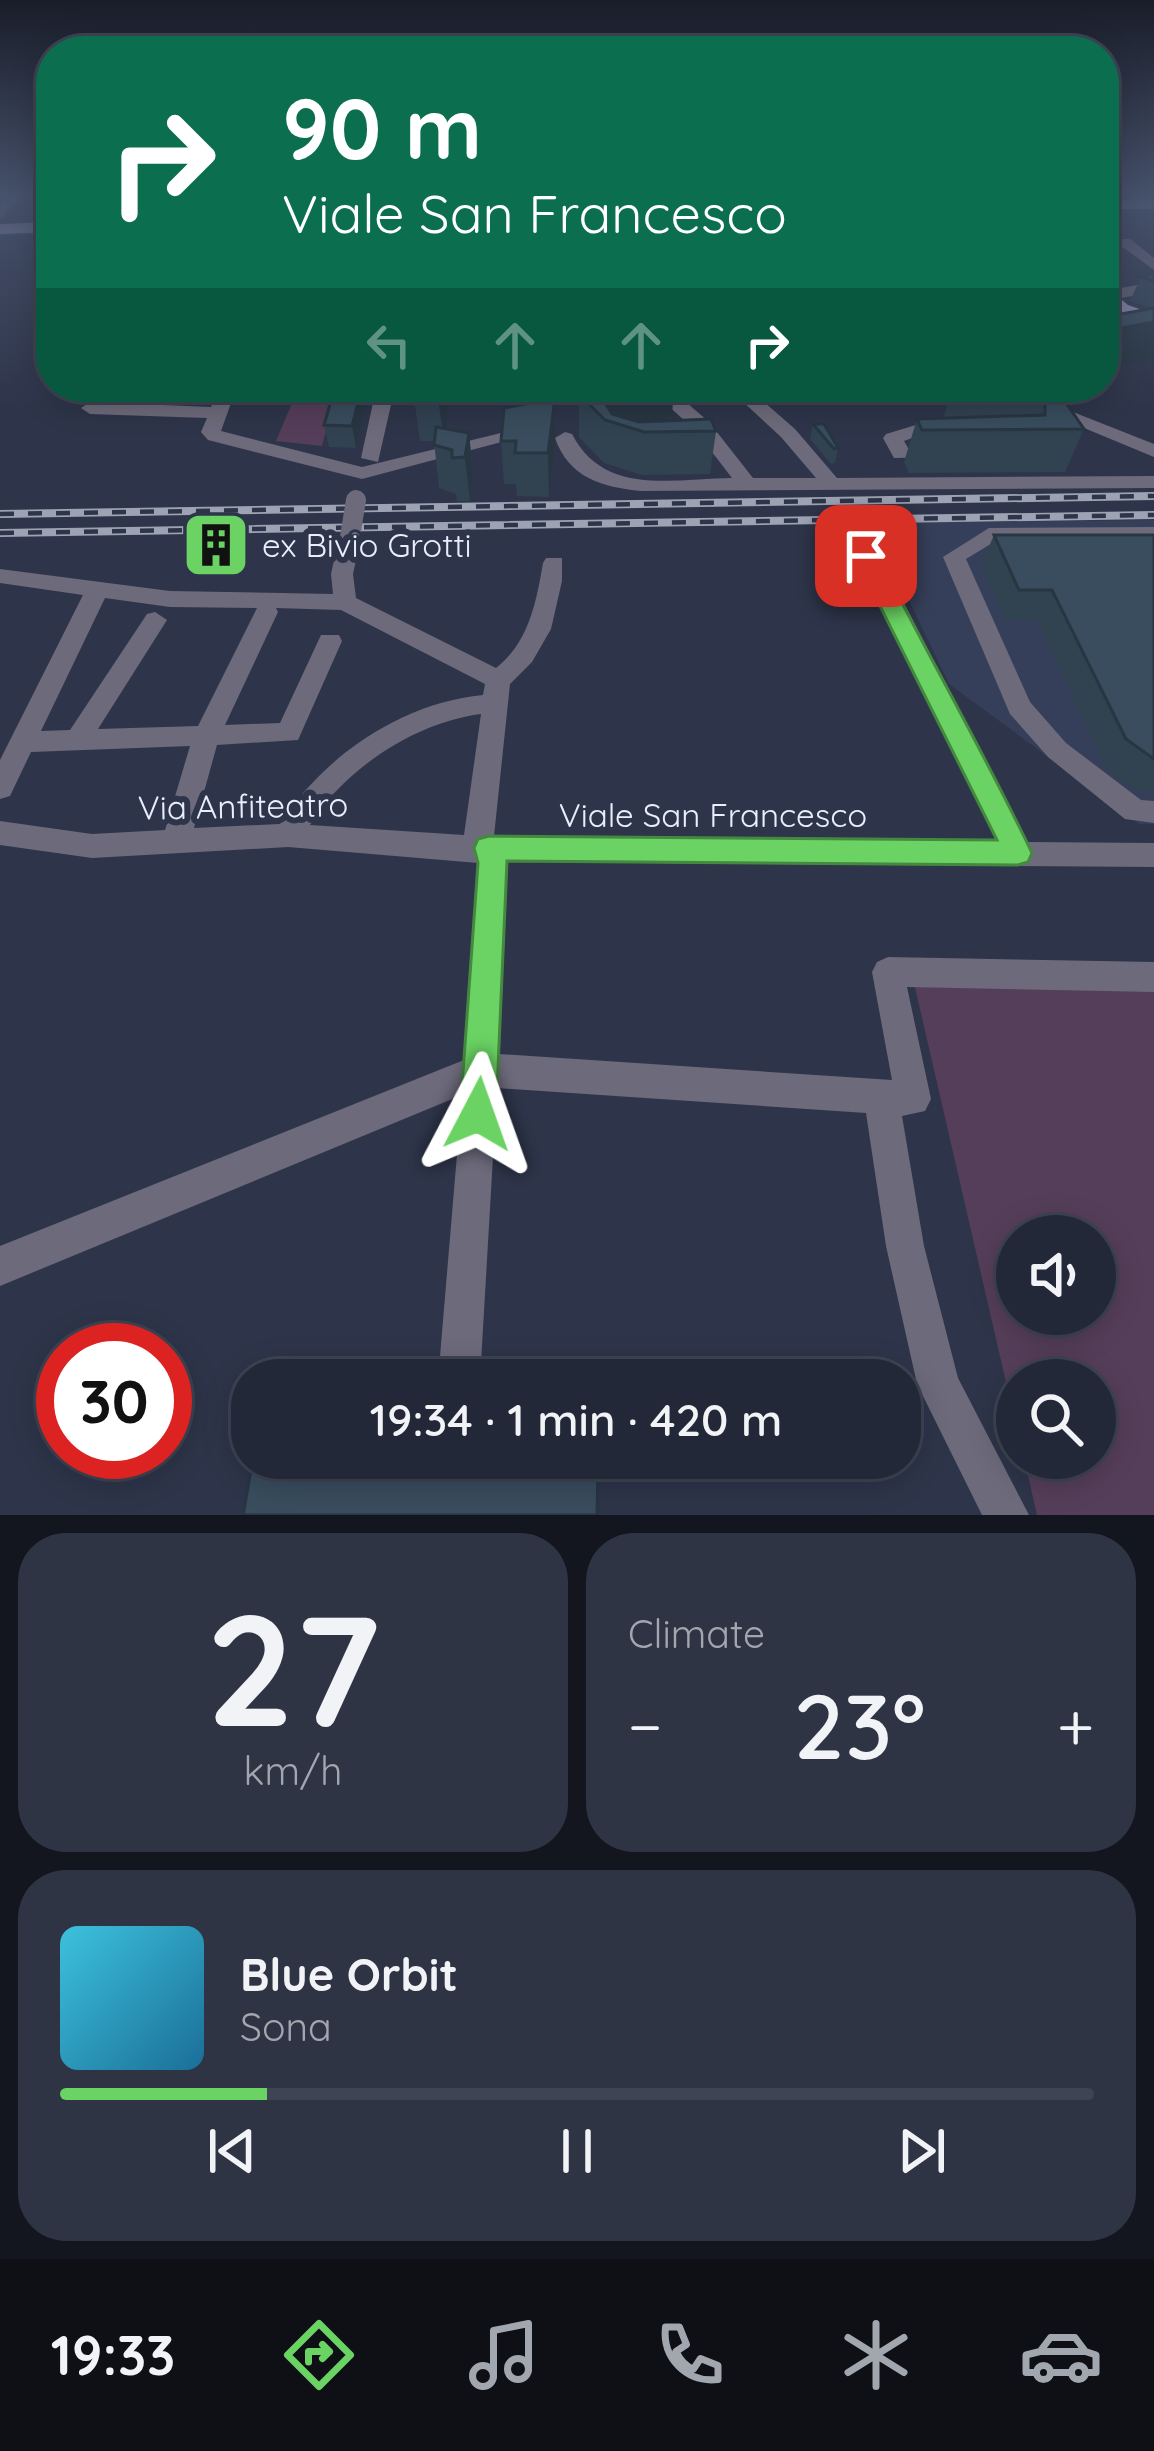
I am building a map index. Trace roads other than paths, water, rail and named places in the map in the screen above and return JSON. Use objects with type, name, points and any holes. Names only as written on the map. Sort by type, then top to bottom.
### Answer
[{"type":"main road","points":[[1119,306],[1154,320]]},
{"type":"street","points":[[1119,291],[1154,287]]},
{"type":"street","points":[[90,408],[179,402]]},
{"type":"street","points":[[222,402],[211,432],[239,444],[366,465],[560,432],[590,418]]},
{"type":"street","points":[[345,602],[342,574],[383,402]]},
{"type":"street","points":[[628,407],[646,402]]},
{"type":"street","points":[[675,402],[702,426],[745,482]]},
{"type":"street","points":[[753,402],[788,433],[831,483]]},
{"type":"street","points":[[1030,402],[1154,451]]},
{"type":"street","points":[[1071,402],[1103,430]]},
{"type":"street","points":[[1000,411],[1039,406]]},
{"type":"street","points":[[961,418],[893,438],[901,454],[970,452]]},
{"type":"street","points":[[560,432],[569,452],[586,471],[620,483],[1154,482]]},
{"type":"street","points":[[854,527],[879,585],[974,760],[1018,853]]},
{"type":"street","points":[[1154,534],[989,535],[954,557],[1019,707],[1057,750],[1135,811],[1154,812]]},
{"type":"street","points":[[288,836],[316,793],[359,758],[443,711],[496,692],[534,646],[554,563]]},
{"type":"street","points":[[0,576],[188,600],[345,602],[496,692]]},
{"type":"street","points":[[0,788],[97,590]]},
{"type":"street","points":[[176,841],[206,736],[266,612]]},
{"type":"street","points":[[77,741],[154,620]]},
{"type":"street","points":[[24,742],[289,734],[330,641]]},
{"type":"street","points":[[460,1359],[493,863],[478,833],[496,692]]},
{"type":"street","name":"Via Anfiteatro","points":[[0,833],[92,846],[288,836],[489,848]]},
{"type":"street","name":"Viale San Francesco","points":[[489,848],[1154,854]]},
{"type":"street","points":[[0,1266],[481,1070],[913,1099],[888,972],[1154,977]]},
{"type":"street","points":[[880,1097],[905,1246],[938,1384],[1006,1515]]},
{"type":"railway","points":[[0,514],[1154,496]]},
{"type":"railway","points":[[0,533],[1154,515]]},
{"type":"place","name":"ex Bivio Grotti","points":[[216,545]]}]
